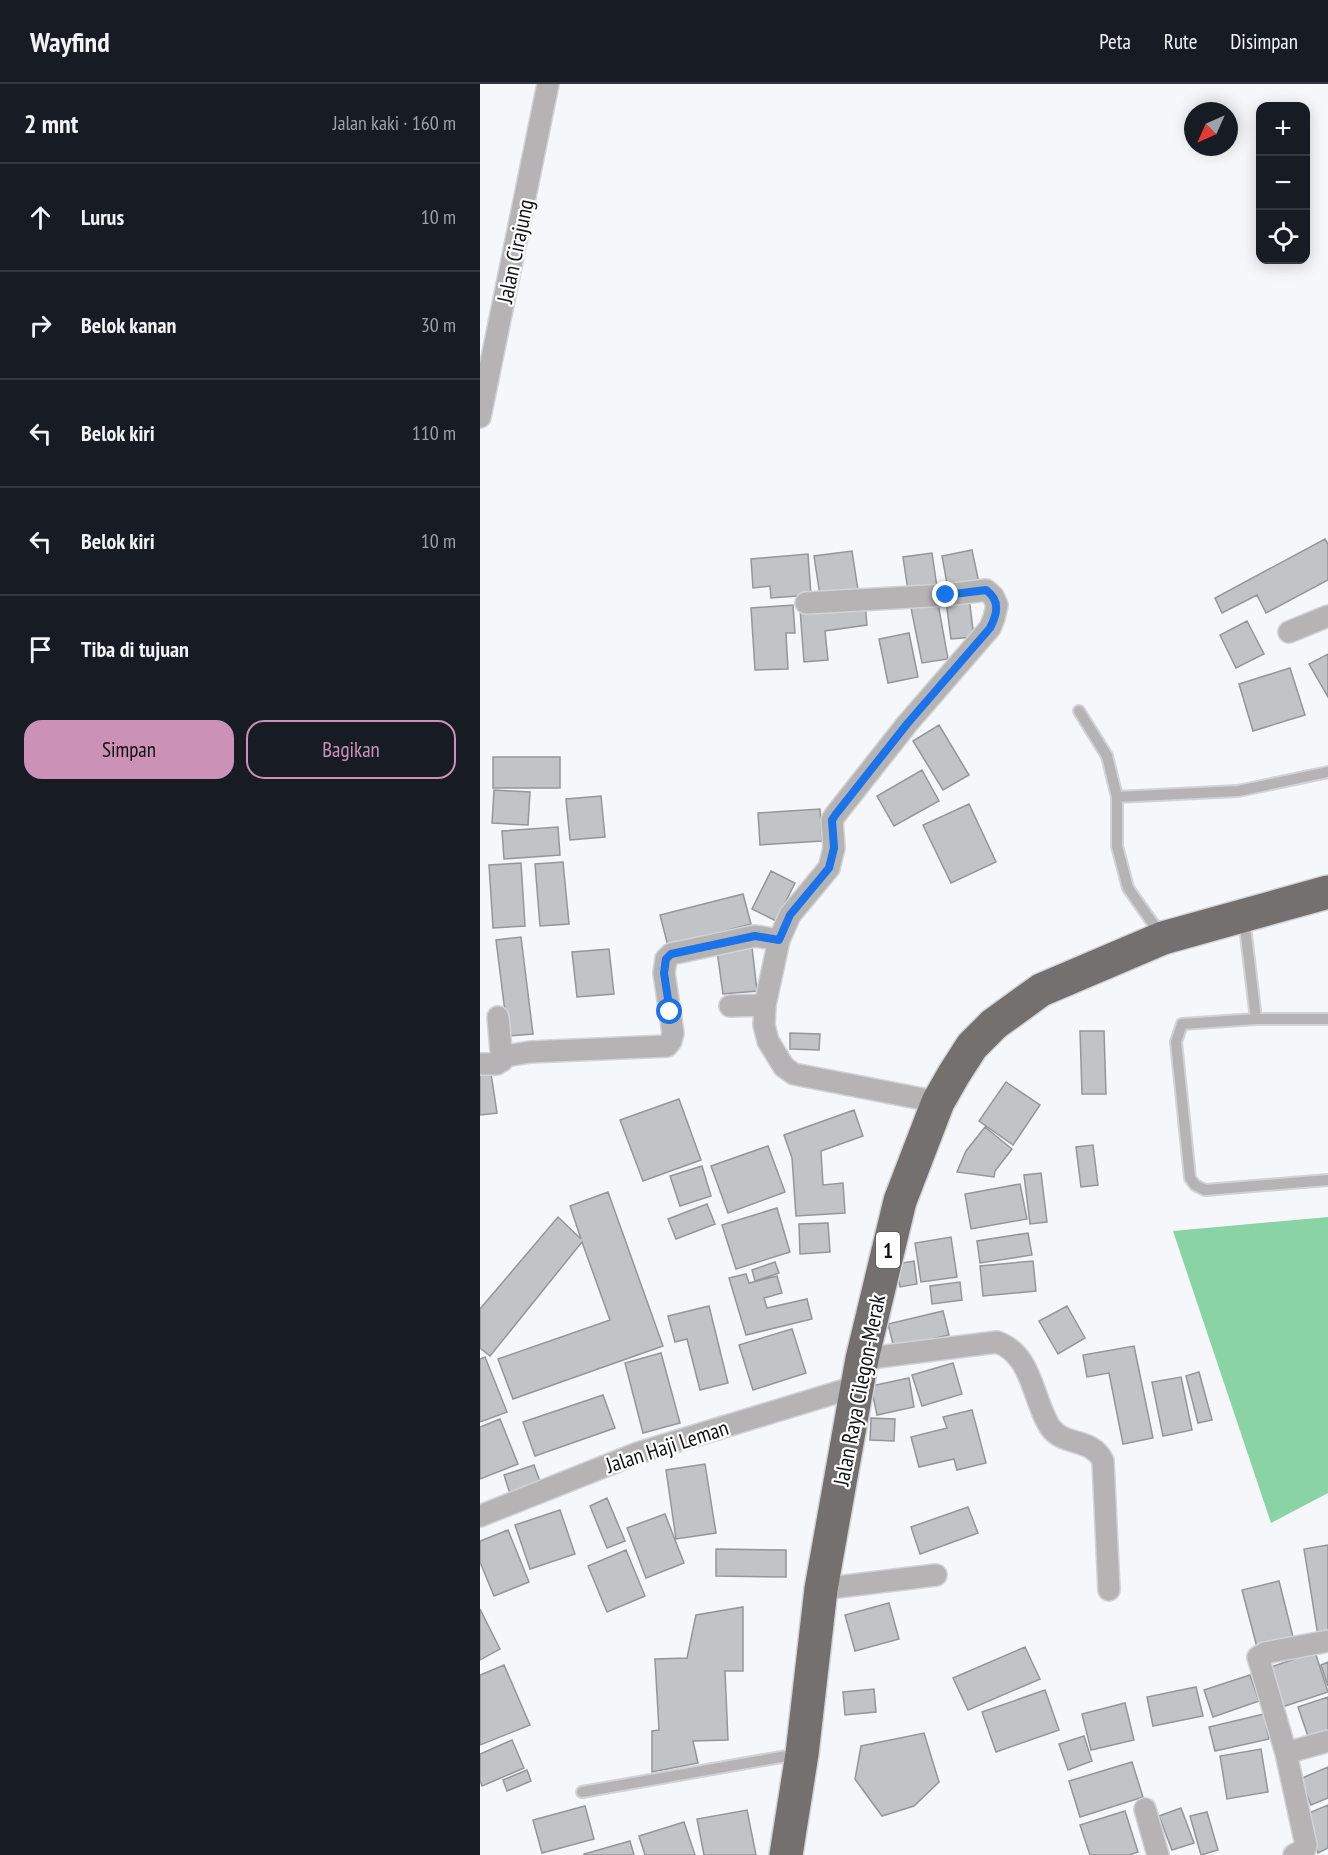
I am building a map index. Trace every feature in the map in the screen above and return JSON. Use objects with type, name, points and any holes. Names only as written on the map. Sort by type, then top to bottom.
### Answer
[{"type":"highway","name":"Jalan Raya Cilegon-Merak","points":[[786,1855],[802,1754],[821,1589],[860,1372],[900,1201],[938,1102],[972,1046],[1012,1010],[1041,990],[1163,938],[1328,892]]},
{"type":"street","name":"Jalan Cirajung","points":[[480,417],[548,84]]},
{"type":"street","points":[[806,603],[986,590],[993,596],[997,605],[994,618],[980,640],[907,724],[832,820],[834,848],[829,868],[790,915],[779,940],[765,1005],[764,1025],[768,1041],[789,1072],[938,1102]]},
{"type":"street","points":[[1289,632],[1328,616]]},
{"type":"street","points":[[480,1064],[492,1065],[502,1061],[506,1056],[530,1052],[552,1053],[667,1046],[673,1033],[664,973],[666,959],[671,954],[755,936],[779,940]]},
{"type":"street","points":[[730,1006],[765,1005]]},
{"type":"street","points":[[498,1017],[502,1061]]},
{"type":"street","name":"Jalan Haji Leman","points":[[480,1516],[638,1453],[860,1372],[997,1342],[1007,1346],[1015,1353],[1031,1377],[1051,1428],[1059,1435],[1094,1448],[1103,1461],[1109,1590]]},
{"type":"street","points":[[821,1589],[936,1575]]},
{"type":"street","points":[[1294,1855],[1305,1849],[1306,1845],[1286,1753],[1258,1657],[1265,1653],[1328,1641]]},
{"type":"street","points":[[1286,1753],[1328,1741]]},
{"type":"street","points":[[1145,1809],[1158,1855]]},
{"type":"lane","points":[[1079,711],[1107,756],[1117,797],[1117,846],[1128,888],[1163,938]]},
{"type":"lane","points":[[1117,797],[1238,791],[1328,772]]},
{"type":"lane","points":[[1244,916],[1256,1019]]},
{"type":"lane","points":[[1328,1019],[1256,1019],[1182,1024],[1176,1042],[1190,1178],[1196,1185],[1204,1190],[1328,1180]]},
{"type":"lane","points":[[582,1792],[802,1754]]},
{"type":"green space","points":[[1328,1217],[1328,1493],[1271,1523],[1173,1231]]},
{"type":"building","points":[[1325,539],[1328,544],[1328,580],[1266,613],[1257,595],[1222,613],[1215,598]]},
{"type":"building","points":[[972,550],[979,583],[948,589],[942,556]]},
{"type":"building","points":[[852,551],[858,590],[820,596],[814,556]]},
{"type":"building","points":[[932,553],[937,587],[908,591],[903,557]]},
{"type":"building","points":[[808,554],[811,595],[771,598],[770,586],[753,588],[751,559]]},
{"type":"building","points":[[937,598],[948,659],[922,663],[910,603]]},
{"type":"building","points":[[969,598],[974,637],[951,639],[946,601]]},
{"type":"building","points":[[865,603],[867,625],[825,631],[828,660],[804,662],[800,609]]},
{"type":"building","points":[[793,605],[795,633],[786,633],[788,669],[755,670],[751,608]]},
{"type":"building","points":[[1247,621],[1264,654],[1236,668],[1220,635]]},
{"type":"building","points":[[909,633],[918,677],[888,683],[879,639]]},
{"type":"building","points":[[1328,654],[1328,697],[1309,664]]},
{"type":"building","points":[[1290,668],[1305,715],[1253,731],[1239,684]]},
{"type":"building","points":[[939,725],[969,775],[943,790],[913,741]]},
{"type":"building","points":[[493,757],[560,757],[560,788],[493,788]]},
{"type":"building","points":[[922,770],[939,801],[894,826],[877,796]]},
{"type":"building","points":[[494,790],[530,792],[528,825],[492,823]]},
{"type":"building","points":[[601,796],[605,837],[570,840],[566,799]]},
{"type":"building","points":[[969,804],[996,862],[951,883],[923,825]]},
{"type":"building","points":[[820,809],[822,841],[760,845],[758,813]]},
{"type":"building","points":[[558,827],[560,855],[504,859],[502,831]]},
{"type":"building","points":[[563,862],[569,924],[540,926],[535,864]]},
{"type":"building","points":[[521,863],[525,926],[493,928],[489,865]]},
{"type":"building","points":[[771,871],[795,883],[776,921],[752,909]]},
{"type":"building","points":[[743,894],[751,924],[668,946],[660,915]]},
{"type":"building","points":[[521,937],[533,1034],[508,1036],[496,940]]},
{"type":"building","points":[[752,947],[757,991],[723,994],[717,951]]},
{"type":"building","points":[[609,949],[614,994],[577,997],[572,952]]},
{"type":"building","points":[[1080,1031],[1104,1031],[1106,1094],[1082,1094]]},
{"type":"building","points":[[790,1033],[820,1034],[819,1050],[790,1049]]},
{"type":"building","points":[[491,1073],[497,1113],[480,1115],[480,1075]]},
{"type":"building","points":[[1006,1082],[1040,1105],[1013,1145],[979,1121]]},
{"type":"building","points":[[679,1099],[701,1160],[643,1181],[620,1120]]},
{"type":"building","points":[[854,1110],[863,1136],[821,1151],[823,1185],[843,1183],[845,1213],[796,1216],[792,1158],[784,1135]]},
{"type":"building","points":[[985,1127],[1012,1149],[995,1171],[994,1177],[957,1172],[966,1151]]},
{"type":"building","points":[[1093,1145],[1098,1185],[1081,1187],[1076,1147]]},
{"type":"building","points":[[768,1146],[785,1192],[728,1213],[711,1166]]},
{"type":"building","points":[[702,1166],[711,1196],[680,1206],[670,1176]]},
{"type":"building","points":[[1041,1173],[1047,1222],[1030,1224],[1024,1175]]},
{"type":"building","points":[[1020,1184],[1027,1219],[971,1229],[965,1194]]},
{"type":"building","points":[[608,1192],[663,1346],[513,1399],[498,1359],[610,1320],[582,1242],[490,1356],[480,1348],[480,1309],[558,1217],[581,1239],[570,1206]]},
{"type":"building","points":[[707,1204],[715,1224],[676,1239],[668,1219]]},
{"type":"building","points":[[777,1208],[790,1252],[736,1269],[722,1225]]},
{"type":"building","points":[[828,1223],[830,1252],[800,1254],[799,1224]]},
{"type":"building","points":[[1028,1233],[1032,1255],[980,1263],[977,1241]]},
{"type":"building","points":[[951,1237],[957,1277],[921,1282],[915,1243]]},
{"type":"building","points":[[914,1261],[917,1284],[900,1287],[896,1264]]},
{"type":"building","points":[[1033,1261],[1036,1291],[983,1296],[980,1266]]},
{"type":"building","points":[[775,1262],[779,1273],[755,1281],[752,1270]]},
{"type":"building","points":[[746,1274],[749,1283],[777,1276],[782,1293],[764,1298],[767,1308],[807,1299],[812,1319],[746,1335],[729,1278]]},
{"type":"building","points":[[960,1282],[962,1300],[932,1304],[930,1286]]},
{"type":"building","points":[[709,1306],[728,1383],[700,1390],[687,1339],[675,1342],[668,1316]]},
{"type":"building","points":[[1067,1306],[1085,1338],[1058,1354],[1039,1321]]},
{"type":"building","points":[[943,1311],[949,1335],[894,1348],[888,1324]]},
{"type":"building","points":[[792,1329],[806,1373],[753,1390],[739,1345]]},
{"type":"building","points":[[1134,1346],[1153,1438],[1123,1444],[1109,1373],[1087,1377],[1083,1355]]},
{"type":"building","points":[[661,1353],[680,1423],[643,1433],[625,1363]]},
{"type":"building","points":[[485,1357],[507,1412],[480,1422],[480,1359]]},
{"type":"building","points":[[953,1363],[962,1394],[922,1406],[912,1375]]},
{"type":"building","points":[[1199,1372],[1212,1420],[1198,1423],[1186,1376]]},
{"type":"building","points":[[1181,1377],[1192,1430],[1163,1436],[1152,1382]]},
{"type":"building","points":[[909,1378],[914,1407],[877,1415],[871,1386]]},
{"type":"building","points":[[603,1395],[615,1428],[535,1456],[523,1422]]},
{"type":"building","points":[[972,1410],[986,1463],[957,1470],[954,1459],[919,1467],[911,1437],[947,1428],[943,1417]]},
{"type":"building","points":[[871,1418],[895,1419],[894,1441],[870,1440]]},
{"type":"building","points":[[500,1419],[518,1464],[480,1479],[480,1427]]},
{"type":"building","points":[[705,1464],[716,1533],[676,1539],[666,1470]]},
{"type":"building","points":[[534,1465],[542,1487],[511,1497],[504,1475]]},
{"type":"building","points":[[607,1498],[625,1541],[607,1548],[590,1506]]},
{"type":"building","points":[[968,1507],[978,1533],[920,1554],[911,1527]]},
{"type":"building","points":[[560,1510],[575,1554],[530,1569],[515,1525]]},
{"type":"building","points":[[665,1514],[684,1563],[646,1578],[627,1528]]},
{"type":"building","points":[[508,1530],[529,1582],[494,1596],[480,1562],[480,1541]]},
{"type":"building","points":[[1328,1545],[1328,1635],[1318,1636],[1304,1549]]},
{"type":"building","points":[[716,1549],[786,1550],[786,1577],[716,1576]]},
{"type":"building","points":[[626,1550],[645,1596],[607,1612],[588,1566]]},
{"type":"building","points":[[1279,1581],[1294,1641],[1258,1651],[1242,1590]]},
{"type":"building","points":[[889,1603],[899,1639],[855,1651],[845,1615]]},
{"type":"building","points":[[743,1607],[743,1671],[725,1671],[728,1740],[693,1741],[698,1763],[652,1772],[652,1731],[659,1730],[655,1659],[687,1658],[696,1615]]},
{"type":"building","points":[[480,1609],[500,1649],[480,1660]]},
{"type":"building","points":[[1025,1647],[1040,1679],[968,1710],[953,1678]]},
{"type":"building","points":[[1315,1652],[1328,1692],[1279,1708],[1265,1669]]},
{"type":"building","points":[[1328,1662],[1328,1686],[1321,1665]]},
{"type":"building","points":[[504,1665],[530,1725],[480,1745],[480,1675]]},
{"type":"building","points":[[1250,1675],[1259,1701],[1213,1717],[1204,1690]]},
{"type":"building","points":[[1196,1687],[1203,1716],[1153,1726],[1147,1697]]},
{"type":"building","points":[[874,1689],[876,1712],[845,1715],[843,1692]]},
{"type":"building","points":[[1045,1690],[1059,1730],[996,1752],[982,1712]]},
{"type":"building","points":[[1328,1697],[1328,1739],[1311,1745],[1298,1707]]},
{"type":"building","points":[[1125,1703],[1134,1740],[1091,1750],[1082,1714]]},
{"type":"building","points":[[1264,1714],[1269,1739],[1215,1751],[1209,1727]]},
{"type":"building","points":[[924,1733],[939,1782],[914,1806],[882,1816],[855,1779],[861,1746]]},
{"type":"building","points":[[1084,1736],[1092,1761],[1068,1770],[1059,1744]]},
{"type":"building","points":[[512,1740],[524,1768],[482,1786],[480,1754]]},
{"type":"building","points":[[1261,1749],[1268,1792],[1227,1799],[1220,1756]]},
{"type":"building","points":[[1132,1762],[1143,1797],[1080,1817],[1069,1781]]},
{"type":"building","points":[[1328,1767],[1328,1798],[1311,1805],[1300,1779]]},
{"type":"building","points":[[527,1770],[531,1781],[507,1791],[503,1780]]},
{"type":"building","points":[[1328,1805],[1328,1848],[1318,1853],[1302,1816]]},
{"type":"building","points":[[585,1806],[594,1839],[542,1853],[533,1820]]},
{"type":"building","points":[[1181,1808],[1194,1843],[1172,1850],[1159,1816]]},
{"type":"building","points":[[747,1810],[756,1855],[704,1855],[697,1819]]},
{"type":"building","points":[[1125,1811],[1138,1852],[1129,1855],[1090,1855],[1080,1825]]},
{"type":"building","points":[[1207,1812],[1218,1850],[1201,1855],[1190,1816]]},
{"type":"building","points":[[684,1822],[695,1855],[645,1855],[639,1836]]},
{"type":"building","points":[[630,1841],[634,1855],[584,1855],[584,1854]]},
{"type":"route","points":[[670,1012],[664,964],[671,954],[755,936],[779,940],[790,915],[829,868],[834,848],[832,820],[836,814],[907,724],[990,628],[997,605],[990,593],[986,590],[946,595]]}]
